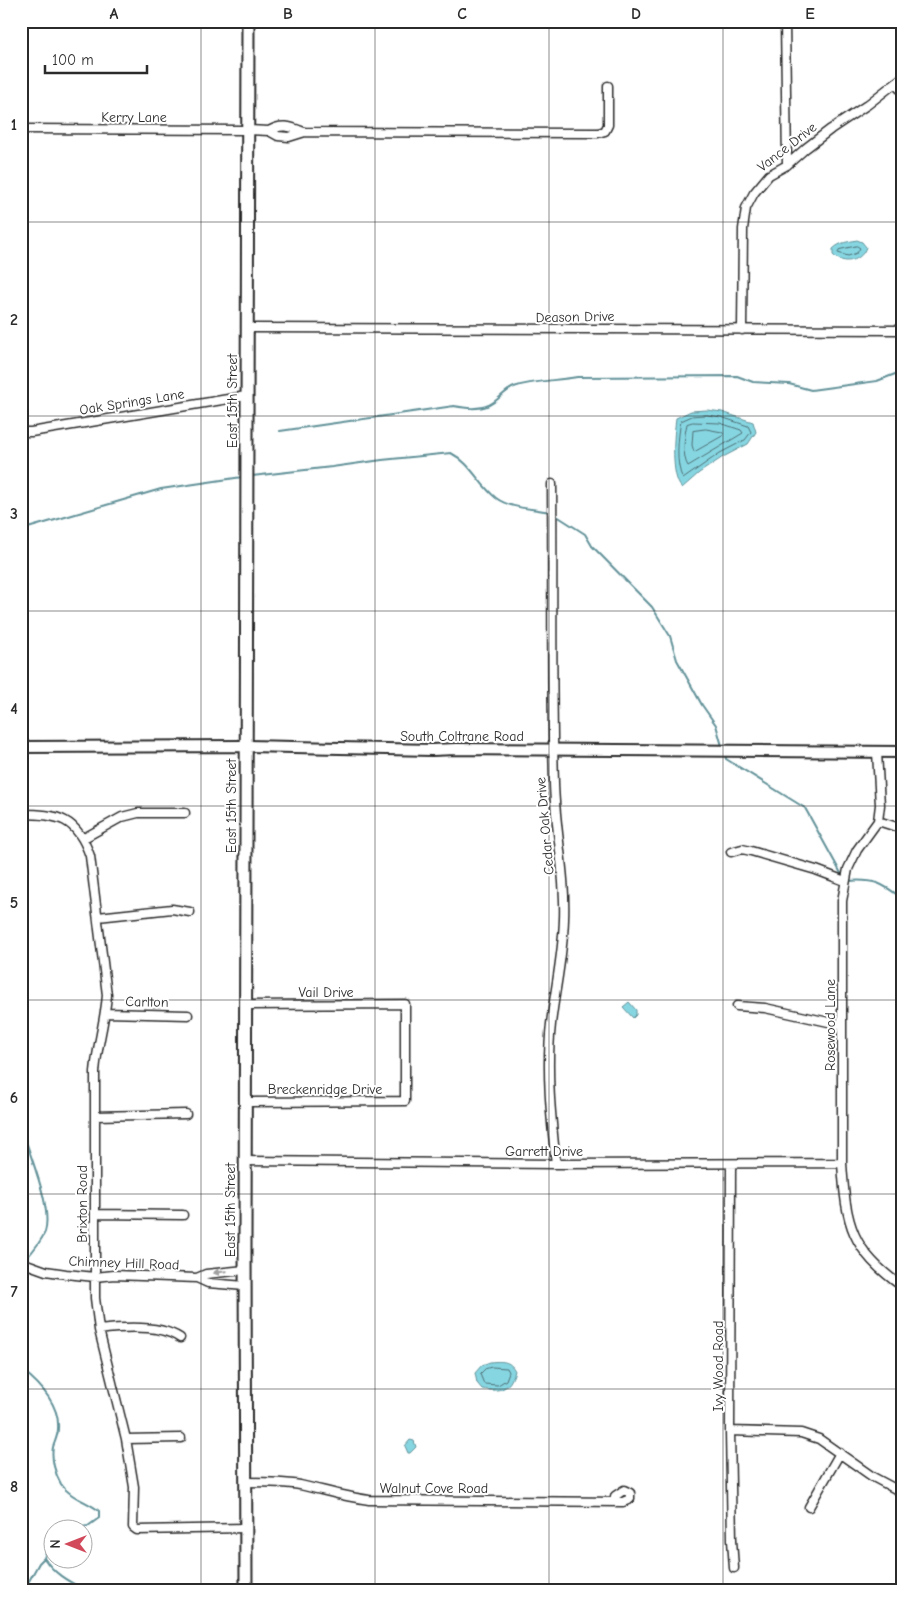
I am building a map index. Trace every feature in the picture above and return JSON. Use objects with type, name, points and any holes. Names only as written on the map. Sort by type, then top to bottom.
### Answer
[{"type":"main road","name":"East 15th Street","points":[[246,1590],[245,1102],[248,21]]},
{"type":"main road","name":"South Coltrane Road","points":[[21,747],[246,746],[432,750],[903,752]]},
{"type":"street","points":[[785,21],[787,165]]},
{"type":"street","name":"Vance Drive","points":[[742,330],[743,229],[746,208],[754,193],[769,175],[787,165],[831,129],[903,78]]},
{"type":"street","points":[[895,84],[903,92]]},
{"type":"street","name":"Kerry Lane","points":[[21,130],[269,131],[277,126],[289,126],[305,132],[598,133],[605,131],[608,124],[608,86]]},
{"type":"street","name":"Deason Drive","points":[[247,328],[526,331],[903,330]]},
{"type":"street","name":"Oak Springs Lane","points":[[21,432],[31,432],[246,396]]},
{"type":"street","name":"Cedar Oak Drive","points":[[552,484],[554,800],[564,897],[561,949],[551,1023],[549,1062],[550,1104],[556,1164]]},
{"type":"street","points":[[877,752],[880,805],[878,821],[903,830]]},
{"type":"street","points":[[21,814],[54,816],[64,820],[84,838],[122,817],[138,813],[185,813]]},
{"type":"street","name":"Rosewood Lane","points":[[878,821],[858,850],[845,878],[842,901],[842,1163],[845,1199],[852,1230],[872,1262],[903,1287]]},
{"type":"street","name":"Brixton Road","points":[[84,838],[90,856],[106,995],[106,1013],[96,1056],[95,1298],[99,1330],[126,1439],[134,1487],[133,1527],[137,1530],[246,1528]]},
{"type":"street","points":[[731,852],[742,849],[751,851],[845,878]]},
{"type":"street","points":[[98,917],[172,909],[190,912]]},
{"type":"street","name":"Vail Drive","points":[[246,1005],[405,1004],[405,1101]]},
{"type":"street","points":[[737,1006],[765,1008],[842,1025]]},
{"type":"street","name":"Carlton","points":[[106,1013],[188,1015]]},
{"type":"street","name":"Breckenridge Drive","points":[[245,1102],[405,1101]]},
{"type":"street","points":[[96,1116],[186,1114]]},
{"type":"street","name":"Garrett Drive","points":[[245,1161],[556,1164],[842,1163]]},
{"type":"street","name":"Ivy Wood Road","points":[[731,1164],[730,1431],[734,1568]]},
{"type":"street","points":[[95,1214],[184,1215]]},
{"type":"street","name":"Chimney Hill Road","points":[[21,1262],[66,1274],[95,1277],[165,1276],[197,1278]]},
{"type":"street","points":[[197,1278],[206,1274],[245,1270]]},
{"type":"street","points":[[197,1278],[208,1283],[245,1286]]},
{"type":"street","points":[[99,1330],[114,1328],[158,1329],[171,1332],[180,1338]]},
{"type":"street","points":[[730,1431],[801,1433],[819,1439],[873,1477],[903,1493]]},
{"type":"street","points":[[126,1439],[181,1438]]},
{"type":"street","points":[[810,1507],[840,1453]]},
{"type":"street","name":"Walnut Cove Road","points":[[246,1482],[275,1482],[299,1485],[349,1498],[369,1500],[619,1502]]},
{"type":"water","points":[[857,240],[866,247],[857,259],[847,261],[833,255],[833,249],[838,245]]},
{"type":"water","points":[[707,410],[722,412],[753,422],[756,432],[748,444],[723,457],[699,473],[682,488],[678,482],[674,465],[676,418],[691,411]]},
{"type":"water","points":[[629,1002],[636,1010],[636,1015],[633,1018],[623,1007]]},
{"type":"water","points":[[490,1362],[508,1363],[515,1371],[507,1386],[499,1390],[482,1389],[477,1383],[475,1373],[482,1365]]},
{"type":"water","points":[[410,1440],[414,1441],[416,1447],[408,1453],[405,1446]]},
{"type":"waterway","points":[[280,431],[454,406],[480,408],[492,403],[514,387],[529,383],[577,377],[737,376],[753,382],[789,384],[811,390],[877,381],[903,371]]},
{"type":"waterway","points":[[252,476],[451,453],[464,462],[490,493],[502,502],[549,512]]},
{"type":"waterway","points":[[21,530],[161,489],[242,477]]},
{"type":"waterway","points":[[557,516],[585,534],[592,546],[652,607],[670,636],[677,660],[702,705],[716,725],[722,746]]},
{"type":"waterway","points":[[725,755],[726,759],[805,808],[843,877]]},
{"type":"waterway","points":[[848,881],[878,883],[903,899]]},
{"type":"waterway","points":[[21,1134],[26,1141],[41,1187],[46,1211],[45,1232],[25,1260]]},
{"type":"waterway","points":[[21,1369],[47,1395],[56,1411],[58,1431],[53,1447],[55,1471],[61,1484],[69,1493],[99,1511],[99,1518],[92,1523]]},
{"type":"waterway","points":[[24,1590],[42,1560]]},
{"type":"waterway","points":[[52,1568],[67,1580],[85,1590]]}]
